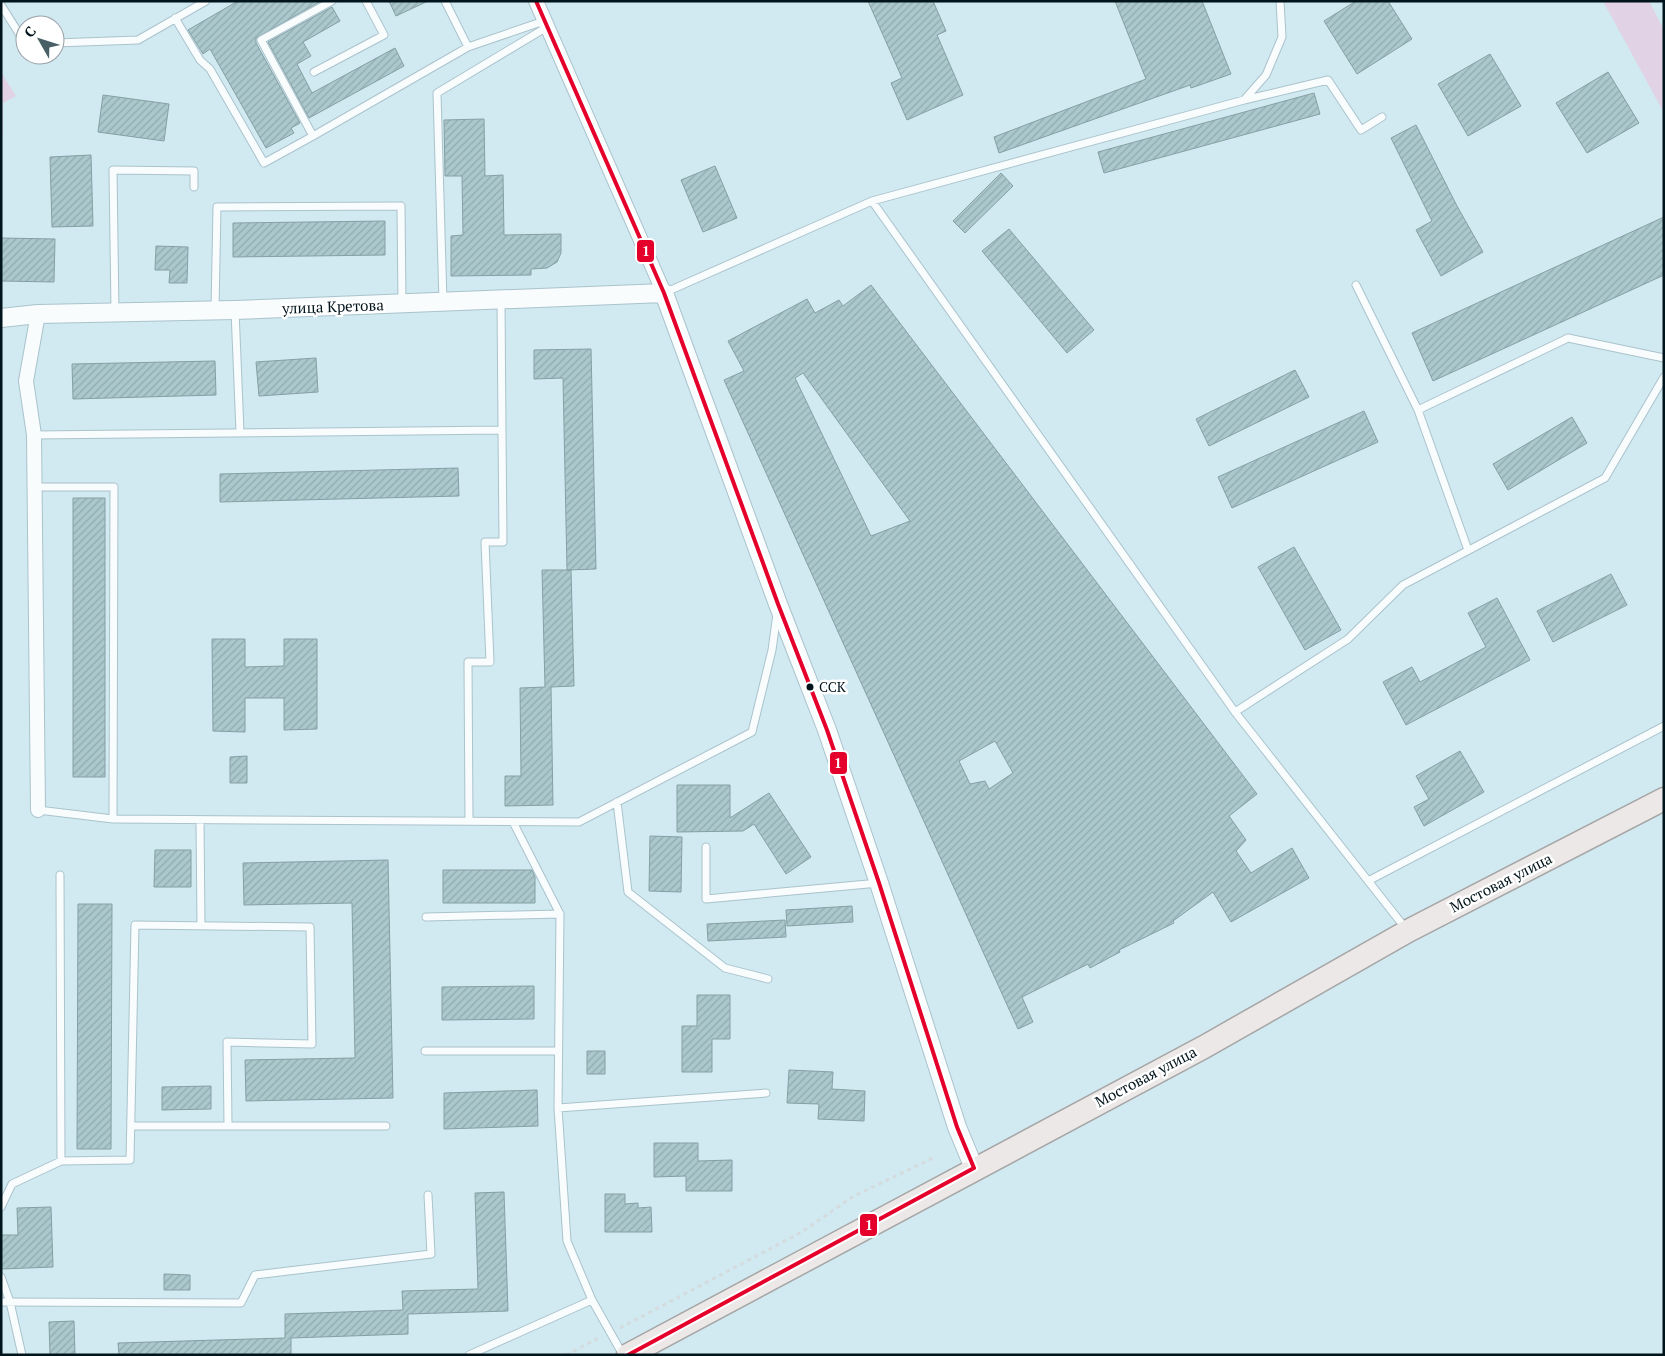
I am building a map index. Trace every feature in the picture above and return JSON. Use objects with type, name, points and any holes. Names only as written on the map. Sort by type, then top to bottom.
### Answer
[{"type":"main road","name":"Мостовая улица","points":[[628,1355],[974,1168],[1204,1047],[1408,931],[1664,799]]},
{"type":"street","points":[[536,1],[664,293],[778,604],[827,730],[880,883],[957,1127],[974,1168]]},
{"type":"street","name":"улица Кретова","points":[[1,318],[38,314],[215,311],[664,293]]},
{"type":"street","points":[[38,314],[26,382],[34,434],[38,810]]},
{"type":"lane","points":[[65,42],[138,40],[206,1]]},
{"type":"lane","points":[[313,136],[261,40],[332,1]]},
{"type":"lane","points":[[314,72],[384,36],[366,1]]},
{"type":"lane","points":[[445,1],[468,47]]},
{"type":"lane","points":[[1244,100],[1266,75],[1282,37],[1280,1]]},
{"type":"lane","points":[[1,6],[15,28]]},
{"type":"lane","points":[[175,18],[200,60],[210,69],[264,163],[468,47],[546,24]]},
{"type":"lane","points":[[443,302],[437,93],[546,24]]},
{"type":"lane","points":[[664,293],[872,201],[1244,100],[1328,80],[1361,130],[1382,118]]},
{"type":"lane","points":[[115,312],[113,170],[194,171],[194,187]]},
{"type":"lane","points":[[872,201],[1235,712],[1408,931]]},
{"type":"lane","points":[[215,311],[217,207],[401,206],[402,304]]},
{"type":"lane","points":[[1356,285],[1418,410],[1468,550]]},
{"type":"lane","points":[[468,821],[468,662],[490,662],[485,542],[503,542],[501,300]]},
{"type":"lane","points":[[235,310],[240,432]]},
{"type":"lane","points":[[1418,410],[1568,338],[1664,358]]},
{"type":"lane","points":[[1235,712],[1348,639],[1403,585],[1605,478],[1664,377]]},
{"type":"lane","points":[[34,434],[502,430]]},
{"type":"lane","points":[[35,487],[114,487],[113,819]]},
{"type":"lane","points":[[38,810],[113,819],[579,822],[752,732],[772,650],[778,604]]},
{"type":"lane","points":[[1368,881],[1664,726]]},
{"type":"lane","points":[[617,802],[628,892],[725,968],[768,979]]},
{"type":"lane","points":[[200,820],[201,925]]},
{"type":"lane","points":[[513,822],[560,914],[558,1108],[567,1240],[592,1300],[623,1355]]},
{"type":"lane","points":[[706,846],[706,899],[880,883]]},
{"type":"lane","points":[[60,875],[61,1161]]},
{"type":"lane","points":[[426,917],[560,914]]},
{"type":"lane","points":[[1,1207],[12,1184],[61,1161],[130,1160],[135,924],[310,927],[312,1044],[226,1042],[228,1125]]},
{"type":"lane","points":[[425,1051],[558,1051]]},
{"type":"lane","points":[[558,1108],[766,1093]]},
{"type":"lane","points":[[131,1126],[386,1126]]},
{"type":"lane","points":[[1,1302],[241,1302],[255,1275],[431,1254],[428,1195]]},
{"type":"lane","points":[[1,1277],[10,1302],[22,1355]]},
{"type":"lane","points":[[469,1355],[592,1300]]},
{"type":"path","points":[[566,1355],[800,1233],[854,1196],[933,1158]]},
{"type":"shaded area","points":[[1603,1],[1649,1],[1664,30],[1664,113]]},
{"type":"shaded area","points":[[1,72],[16,96],[3,103],[3,136],[1,137]]},
{"type":"building","points":[[238,1],[321,1],[256,38],[256,43],[300,123],[291,128],[294,133],[266,148],[210,49],[203,54],[188,30]]},
{"type":"building","points":[[389,1],[428,1],[396,16]]},
{"type":"building","points":[[868,1],[933,1],[946,31],[937,35],[963,95],[907,120],[891,83],[902,78]]},
{"type":"building","points":[[1115,1],[1202,1],[1231,74],[1191,88],[1190,85],[999,153],[994,137],[1146,79]]},
{"type":"building","points":[[1356,1],[1388,1],[1412,39],[1357,74],[1324,21]]},
{"type":"building","points":[[332,7],[340,21],[303,42],[311,56],[297,64],[312,93],[395,48],[404,66],[309,118],[268,42]]},
{"type":"building","points":[[1490,54],[1521,106],[1468,136],[1438,84]]},
{"type":"building","points":[[1608,72],[1639,123],[1587,153],[1556,103]]},
{"type":"building","points":[[1314,93],[1320,114],[1104,173],[1098,152]]},
{"type":"building","points":[[103,95],[169,104],[164,141],[98,132]]},
{"type":"building","points":[[484,119],[485,176],[503,175],[504,235],[561,234],[561,253],[557,262],[547,268],[531,269],[531,275],[451,276],[451,236],[463,235],[462,176],[445,176],[444,120]]},
{"type":"building","points":[[1416,125],[1457,206],[1483,252],[1441,276],[1416,230],[1432,221],[1391,138]]},
{"type":"building","points":[[91,155],[93,226],[52,227],[50,157]]},
{"type":"building","points":[[715,166],[737,218],[703,232],[681,180]]},
{"type":"building","points":[[1001,173],[1013,186],[965,233],[953,221]]},
{"type":"building","points":[[1664,217],[1664,275],[1433,381],[1412,333]]},
{"type":"building","points":[[385,221],[385,255],[233,257],[233,223]]},
{"type":"building","points":[[1009,229],[1094,330],[1067,353],[982,251]]},
{"type":"building","points":[[1,238],[55,239],[54,282],[1,281]]},
{"type":"building","points":[[156,246],[188,247],[187,283],[169,283],[170,270],[155,270]]},
{"type":"building","points":[[871,285],[1257,794],[1229,816],[1246,840],[1236,851],[1251,873],[1292,848],[1309,878],[1231,922],[1213,892],[1173,921],[1174,923],[1119,950],[1120,952],[1090,968],[1088,964],[1022,997],[1033,1022],[1018,1029],[724,380],[744,371],[728,341],[807,299],[815,313],[839,300],[843,306]],"holes":[[[803,373],[910,521],[871,536],[795,378]],[[995,741],[1013,773],[989,789],[985,781],[970,784],[959,761]]]},
{"type":"building","points":[[591,349],[596,569],[567,570],[563,378],[534,379],[534,350]]},
{"type":"building","points":[[316,358],[318,392],[259,396],[256,362]]},
{"type":"building","points":[[215,361],[216,395],[73,399],[72,364]]},
{"type":"building","points":[[1295,370],[1309,397],[1209,446],[1196,419]]},
{"type":"building","points":[[1364,411],[1378,442],[1232,508],[1218,477]]},
{"type":"building","points":[[1572,417],[1587,443],[1508,490],[1493,464]]},
{"type":"building","points":[[458,468],[459,496],[220,502],[220,474]]},
{"type":"building","points":[[73,498],[105,498],[105,777],[73,777]]},
{"type":"building","points":[[1294,547],[1341,630],[1305,650],[1258,567]]},
{"type":"building","points":[[542,570],[571,570],[574,686],[551,687],[553,805],[505,806],[505,776],[521,776],[520,688],[545,687]]},
{"type":"building","points":[[1611,574],[1627,605],[1553,642],[1537,611]]},
{"type":"building","points":[[1497,598],[1530,660],[1406,725],[1383,682],[1412,667],[1420,682],[1486,647],[1468,613]]},
{"type":"building","points":[[212,639],[245,639],[245,667],[284,666],[284,639],[317,639],[317,729],[284,730],[284,698],[245,698],[245,732],[213,731]]},
{"type":"building","points":[[1460,751],[1484,792],[1424,826],[1414,807],[1429,799],[1416,776]]},
{"type":"building","points":[[247,756],[247,783],[230,783],[230,757]]},
{"type":"building","points":[[677,785],[730,785],[730,818],[769,793],[811,857],[786,874],[754,824],[743,831],[677,832]]},
{"type":"building","points":[[650,836],[682,837],[681,892],[649,891]]},
{"type":"building","points":[[155,850],[191,850],[191,887],[154,887]]},
{"type":"building","points":[[388,860],[393,1098],[246,1101],[245,1060],[355,1058],[352,903],[244,905],[243,863]]},
{"type":"building","points":[[443,870],[532,870],[535,877],[535,903],[443,903]]},
{"type":"building","points":[[78,904],[112,904],[111,1149],[77,1149]]},
{"type":"building","points":[[852,906],[853,922],[787,926],[786,910]]},
{"type":"building","points":[[785,920],[786,937],[708,941],[707,924]]},
{"type":"building","points":[[534,986],[534,1019],[442,1020],[442,987]]},
{"type":"building","points":[[697,995],[730,995],[730,1039],[712,1039],[712,1072],[682,1072],[682,1026],[697,1026]]},
{"type":"building","points":[[587,1051],[605,1051],[605,1074],[587,1074]]},
{"type":"building","points":[[789,1070],[833,1072],[832,1089],[865,1091],[864,1121],[818,1119],[819,1104],[787,1103]]},
{"type":"building","points":[[211,1086],[211,1109],[162,1110],[162,1087]]},
{"type":"building","points":[[537,1090],[538,1126],[444,1129],[444,1093]]},
{"type":"building","points":[[654,1143],[698,1143],[698,1161],[732,1160],[732,1191],[686,1191],[686,1176],[654,1177]]},
{"type":"building","points":[[504,1192],[508,1311],[408,1314],[408,1334],[291,1338],[291,1355],[119,1355],[118,1343],[285,1338],[285,1314],[403,1310],[402,1291],[478,1289],[475,1193]]},
{"type":"building","points":[[605,1194],[625,1194],[625,1204],[638,1203],[638,1208],[651,1207],[652,1232],[605,1232]]},
{"type":"building","points":[[51,1207],[53,1267],[1,1269],[1,1235],[18,1235],[17,1208]]},
{"type":"building","points":[[164,1274],[190,1275],[190,1290],[164,1290]]},
{"type":"building","points":[[74,1321],[75,1355],[50,1355],[49,1322]]},
{"type":"transit line","name":"1","points":[[536,1],[664,293],[778,604],[827,730],[879,883],[957,1127],[974,1168],[628,1355]]},
{"type":"place","name":"ССК","points":[[810,687]]}]
